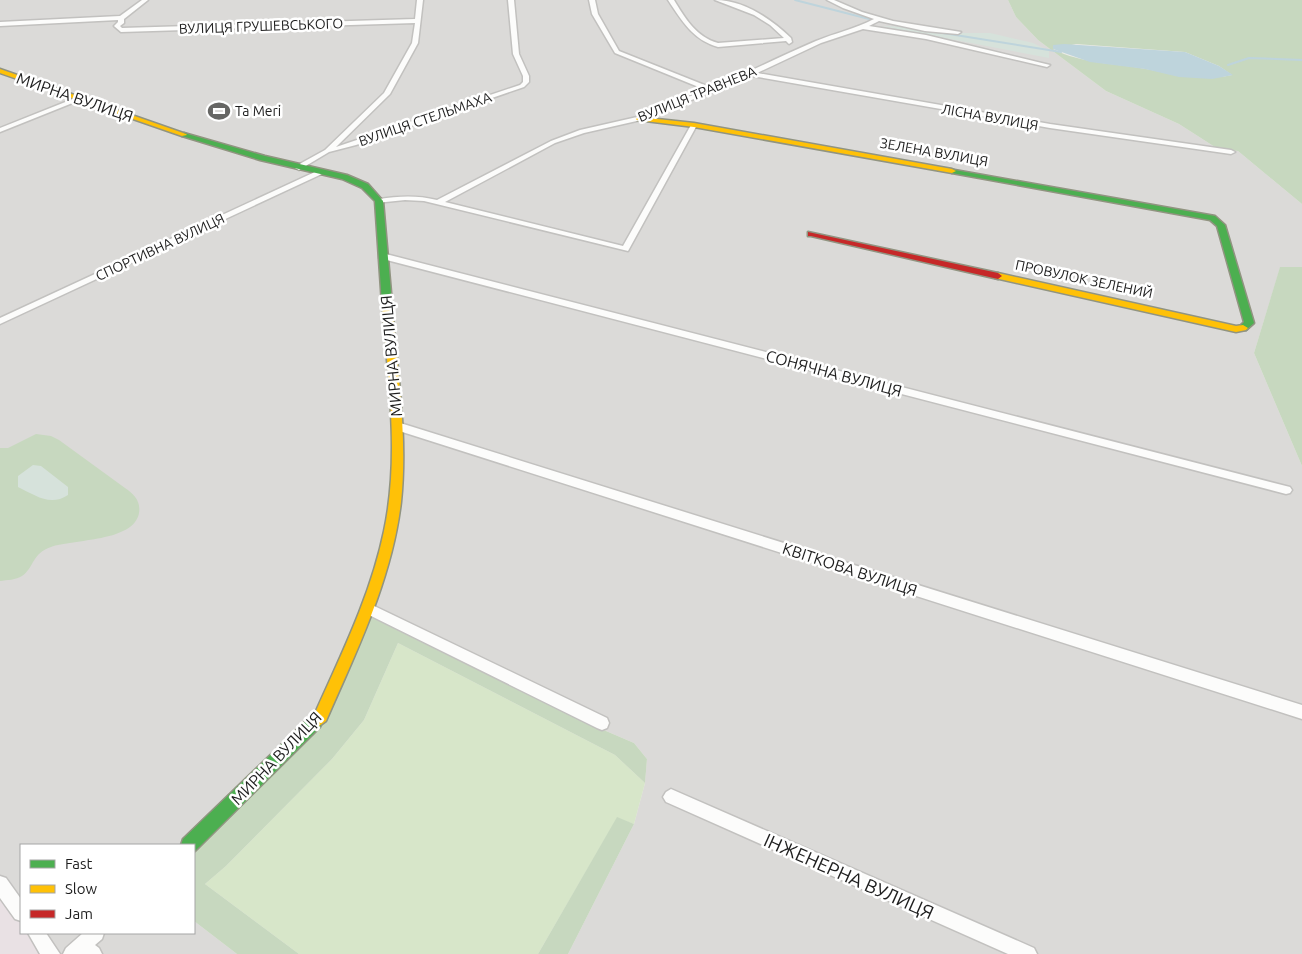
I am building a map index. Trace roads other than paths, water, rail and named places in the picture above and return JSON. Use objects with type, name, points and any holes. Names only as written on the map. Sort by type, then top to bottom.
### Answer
[{"type":"street","points":[[0,24],[121,18],[145,0]]},
{"type":"street","points":[[299,168],[327,151],[387,94],[415,43],[420,0]]},
{"type":"street","name":"ВУЛИЦЯ СТЕЛЬМАХА","points":[[327,151],[354,144],[522,86],[526,82],[526,76],[516,54],[511,0]]},
{"type":"street","points":[[592,0],[596,14],[617,52],[710,89]]},
{"type":"street","points":[[671,0],[685,21],[707,43],[718,45],[789,39]]},
{"type":"street","points":[[718,0],[762,16],[775,25],[789,39],[792,54]]},
{"type":"street","points":[[830,0],[879,19],[915,27],[958,32]]},
{"type":"street","name":"ВУЛИЦЯ ГРУШЕВСЬКОГО","points":[[121,18],[121,23],[117,26],[121,30],[418,21]]},
{"type":"street","name":"ВУЛИЦЯ ТРАВНЕВА","points":[[437,203],[553,142],[582,131],[639,119],[751,74],[819,42],[863,27],[879,19]]},
{"type":"street","points":[[863,27],[926,37],[1047,65]]},
{"type":"street","name":"МИРНА ВУЛИЦЯ","points":[[0,71],[78,100],[247,155],[362,184],[374,192],[379,201],[397,426],[396,482],[393,519],[388,546],[368,608],[320,716],[310,729],[190,844]]},
{"type":"street","name":"ЛІСНА ВУЛИЦЯ","points":[[751,74],[1028,124],[1160,144],[1231,152]]},
{"type":"street","points":[[0,130],[78,100]]},
{"type":"street","name":"ЗЕЛЕНА ВУЛИЦЯ","points":[[639,119],[694,125],[1194,213],[1212,218],[1221,225]]},
{"type":"street","points":[[379,201],[415,198],[625,249],[694,125]]},
{"type":"street","name":"СПОРТИВНА ВУЛИЦЯ","points":[[0,321],[320,172]]},
{"type":"street","name":"ПРОВУЛОК ЗЕЛЕНИЙ","points":[[811,234],[1236,329],[1245,328],[1248,323],[1221,225]]},
{"type":"street","name":"СОНЯЧНА ВУЛИЦЯ","points":[[382,256],[1286,490]]},
{"type":"street","name":"КВІТКОВА ВУЛИЦЯ","points":[[397,426],[1302,712]]},
{"type":"street","points":[[368,608],[602,723]]},
{"type":"street","name":"ІНЖЕНЕРНА ВУЛИЦЯ","points":[[671,797],[1028,954]]},
{"type":"street","points":[[0,884],[20,912]]},
{"type":"street","points":[[37,934],[51,954]]},
{"type":"street","points":[[82,951],[95,934]]},
{"type":"water","points":[[1064,44],[1185,52],[1219,66],[1233,75],[1212,79],[1179,77],[1145,69],[1090,62],[1053,49],[1053,45]]},
{"type":"waterway","points":[[795,0],[873,20]]},
{"type":"waterway","points":[[924,30],[1061,52]]},
{"type":"waterway","points":[[1228,65],[1249,58],[1302,60]]},
{"type":"place","name":"Ta Meri","points":[[219,111]]}]
